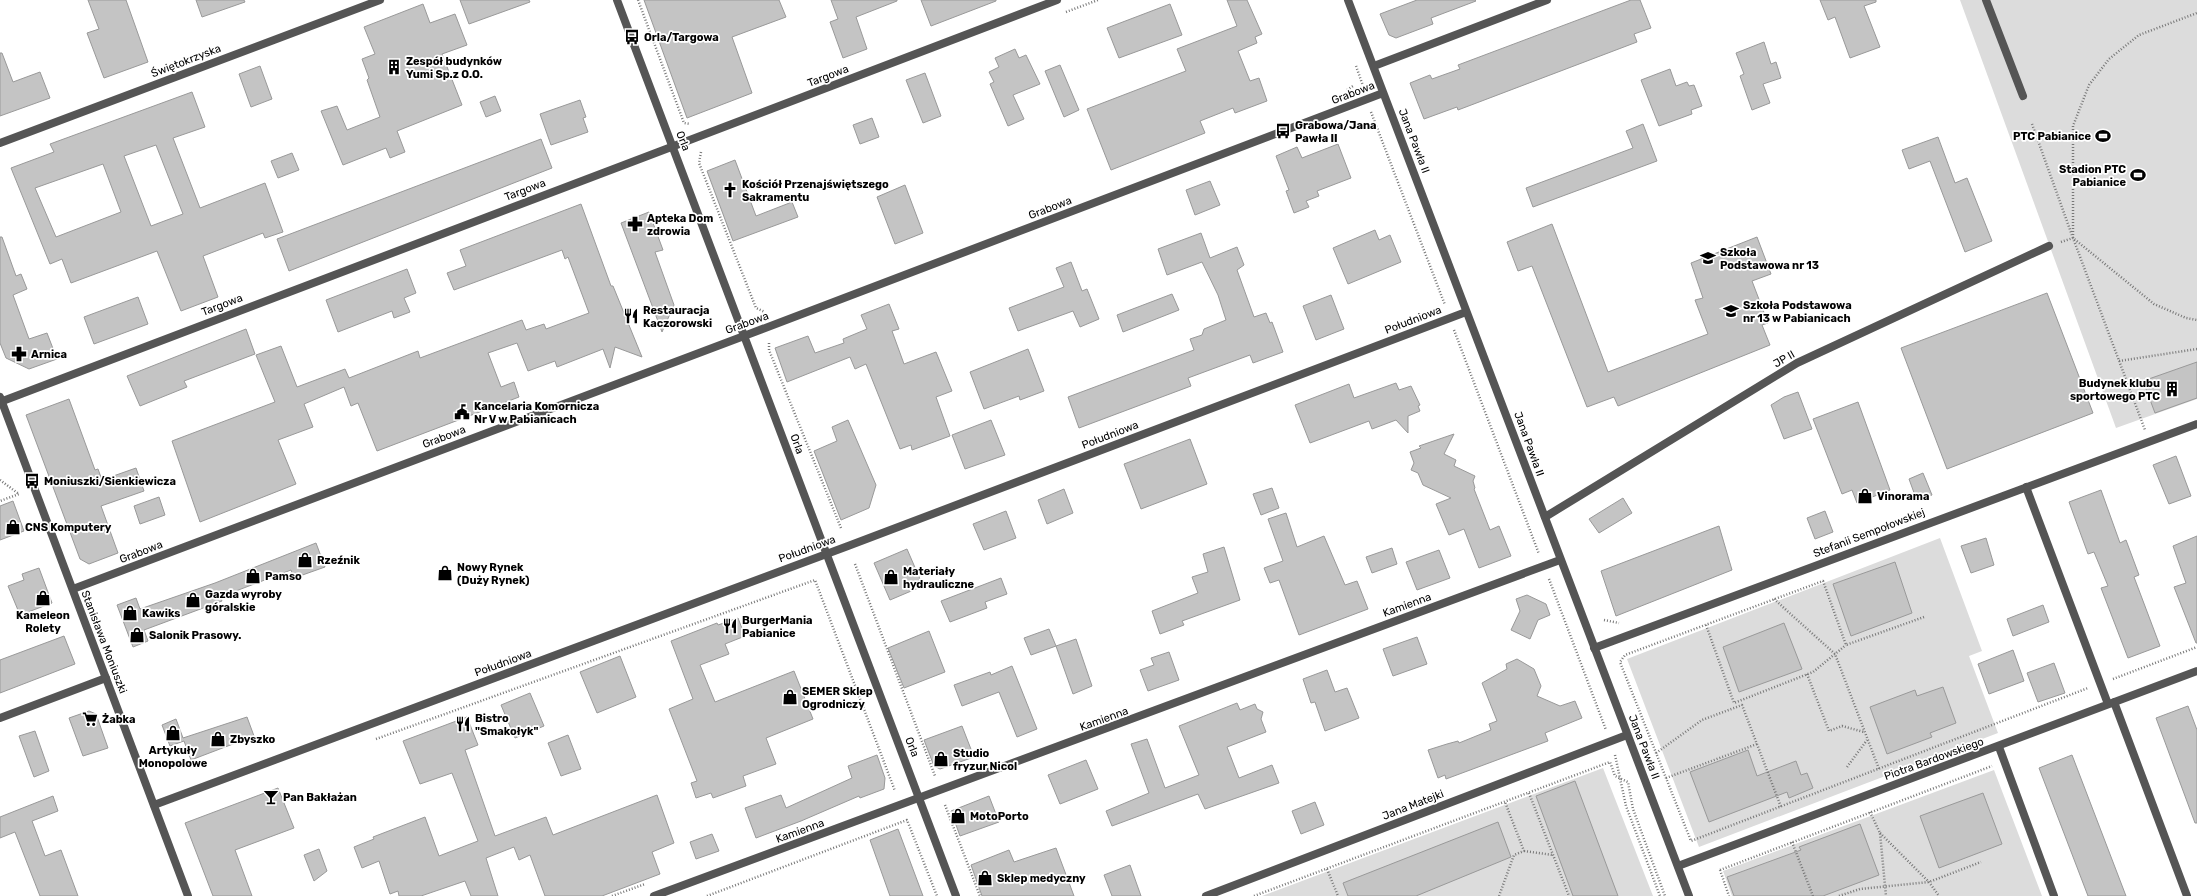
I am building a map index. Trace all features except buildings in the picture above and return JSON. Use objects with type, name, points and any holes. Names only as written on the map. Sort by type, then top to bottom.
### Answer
[{"type":"street","name":"Świętokrzyska","points":[[0,143],[380,0]]},
{"type":"street","name":"Orla","points":[[617,0],[674,146],[744,336],[956,896]]},
{"type":"street","name":"Targowa","points":[[1,400],[1057,0]]},
{"type":"street","name":"Jana Pawła II","points":[[1348,0],[1689,896]]},
{"type":"street","name":"Grabowa","points":[[1374,66],[1547,0]]},
{"type":"street","points":[[1986,0],[2023,96]]},
{"type":"street","name":"Grabowa","points":[[73,589],[1384,93]]},
{"type":"street","name":"JP II","points":[[1545,517],[1797,363],[2049,246]]},
{"type":"street","name":"Południowa","points":[[154,805],[826,554],[1466,312]]},
{"type":"street","name":"Stanisława Moniuszki","points":[[1,400],[188,896]]},
{"type":"street","name":"Stefanii Sempołowskiej","points":[[1594,648],[2197,424]]},
{"type":"street","points":[[2026,487],[2100,684],[2111,703],[2187,896]]},
{"type":"street","name":"Kamienna","points":[[654,896],[920,799],[1560,560]]},
{"type":"street","name":"Piotra Bardowskiego","points":[[1678,866],[1999,747],[2197,671]]},
{"type":"street","points":[[0,718],[106,678]]},
{"type":"street","name":"Jana Matejki","points":[[1206,896],[1627,735]]},
{"type":"street","points":[[1999,747],[2054,896]]},
{"type":"path","points":[[638,0],[684,123],[691,124]]},
{"type":"path","points":[[2073,238],[2073,126],[2089,85],[2109,59],[2139,35],[2197,12]]},
{"type":"path","points":[[1355,63],[1367,100],[1618,761],[1626,806],[1660,896]]},
{"type":"path","points":[[2032,124],[2073,238],[2150,441]]},
{"type":"path","points":[[701,152],[699,163],[756,308]]},
{"type":"path","points":[[2049,246],[2073,238]]},
{"type":"path","points":[[2073,238],[2154,304],[2186,318],[2197,320]]},
{"type":"path","points":[[769,343],[769,350],[841,528]]},
{"type":"path","points":[[2119,361],[2197,349]]},
{"type":"path","points":[[0,480],[19,494],[0,501]]},
{"type":"path","points":[[855,564],[935,776]]},
{"type":"path","points":[[375,740],[815,580],[896,791]]},
{"type":"path","points":[[1846,645],[1823,581],[1625,655],[1620,662],[1691,841],[2197,647]]},
{"type":"path","points":[[1774,599],[1835,654],[1879,769]]},
{"type":"path","points":[[1734,703],[1813,672],[1846,645],[1924,617]]},
{"type":"path","points":[[1706,625],[1736,707]]},
{"type":"path","points":[[1807,674],[1830,731],[1842,726],[1864,732]]},
{"type":"path","points":[[1656,754],[1702,720],[1742,705],[1781,807]]},
{"type":"path","points":[[1847,767],[1867,739]]},
{"type":"path","points":[[1666,778],[1757,744]]},
{"type":"path","points":[[1254,896],[1610,762],[1616,776],[1628,782],[1633,809],[1665,896]]},
{"type":"path","points":[[1729,896],[1720,870],[1995,765]]},
{"type":"path","points":[[1529,793],[1569,896]]},
{"type":"path","points":[[1505,802],[1524,851]]},
{"type":"path","points":[[945,804],[980,896]]},
{"type":"path","points":[[1870,812],[1880,833],[1929,882],[1939,896]]},
{"type":"path","points":[[706,896],[907,820],[937,896]]},
{"type":"path","points":[[1880,833],[1883,887],[1886,896]]},
{"type":"path","points":[[1792,842],[1813,896]]},
{"type":"path","points":[[1499,896],[1514,855],[1524,851],[1553,855]]},
{"type":"path","points":[[1839,896],[1860,889],[1929,882],[1981,862]]},
{"type":"path","points":[[1327,869],[1338,896]]},
{"type":"shaded area","name":"PTC Pabianice","points":[[1960,0],[2197,0],[2197,399],[2116,428]]},
{"type":"shaded area","points":[[1940,538],[1982,651],[1969,656],[1998,733],[1699,847],[1627,659]]},
{"type":"shaded area","points":[[1603,768],[1653,896],[1262,896]]},
{"type":"shaded area","points":[[1994,770],[2042,896],[1732,896],[1723,871]]},
{"type":"place","name":"Orla/Targowa","points":[[632,37]]},
{"type":"place","name":"Zespół budynków Yumi Sp.z O.O.","points":[[394,67]]},
{"type":"place","name":"Grabowa/Jana Pawła II","points":[[1283,131]]},
{"type":"place","name":"PTC Pabianice","points":[[2103,136]]},
{"type":"place","name":"Stadion PTC Pabianice","points":[[2138,175]]},
{"type":"place","name":"Kościół Przenajświętszego Sakramentu","points":[[730,190]]},
{"type":"place","name":"Apteka Dom zdrowia","points":[[635,224]]},
{"type":"place","name":"Szkoła Podstawowa nr 13","points":[[1708,258]]},
{"type":"place","name":"Szkoła Podstawowa nr 13 w Pabianicach","points":[[1731,311]]},
{"type":"place","name":"Restauracja Kaczorowski","points":[[631,316]]},
{"type":"place","name":"Arnica","points":[[19,354]]},
{"type":"place","name":"Budynek klubu sportowego PTC","points":[[2172,389]]},
{"type":"place","name":"Kancelaria Komornicza Nr V w Pabianicach","points":[[462,412]]},
{"type":"place","name":"Moniuszki/Sienkiewicza","points":[[32,481]]},
{"type":"place","name":"Vinorama","points":[[1865,496]]},
{"type":"place","name":"CNS Komputery","points":[[13,527]]},
{"type":"place","name":"Rzeźnik","points":[[305,560]]},
{"type":"place","name":"Nowy Rynek (Duży Rynek)","points":[[445,573]]},
{"type":"place","name":"Pamso","points":[[253,576]]},
{"type":"place","name":"Materiały hydrauliczne","points":[[891,577]]},
{"type":"place","name":"Kameleon Rolety","points":[[43,598]]},
{"type":"place","name":"Gazda wyroby góralskie","points":[[193,600]]},
{"type":"place","name":"Kawiks","points":[[130,613]]},
{"type":"place","name":"BurgerMania Pabianice","points":[[730,626]]},
{"type":"place","name":"Salonik Prasowy.","points":[[137,635]]},
{"type":"place","name":"SEMER Sklep Ogrodniczy","points":[[790,697]]},
{"type":"place","name":"Żabka","points":[[90,719]]},
{"type":"place","name":"Bistro \"Smakołyk\"","points":[[463,724]]},
{"type":"place","name":"Artykuły Monopolowe","points":[[173,733]]},
{"type":"place","name":"Zbyszko","points":[[218,739]]},
{"type":"place","name":"Studio fryzur Nicol","points":[[941,759]]},
{"type":"place","name":"Pan Bakłażan","points":[[271,797]]},
{"type":"place","name":"MotoPorto","points":[[958,816]]},
{"type":"place","name":"Sklep medyczny","points":[[985,878]]}]
